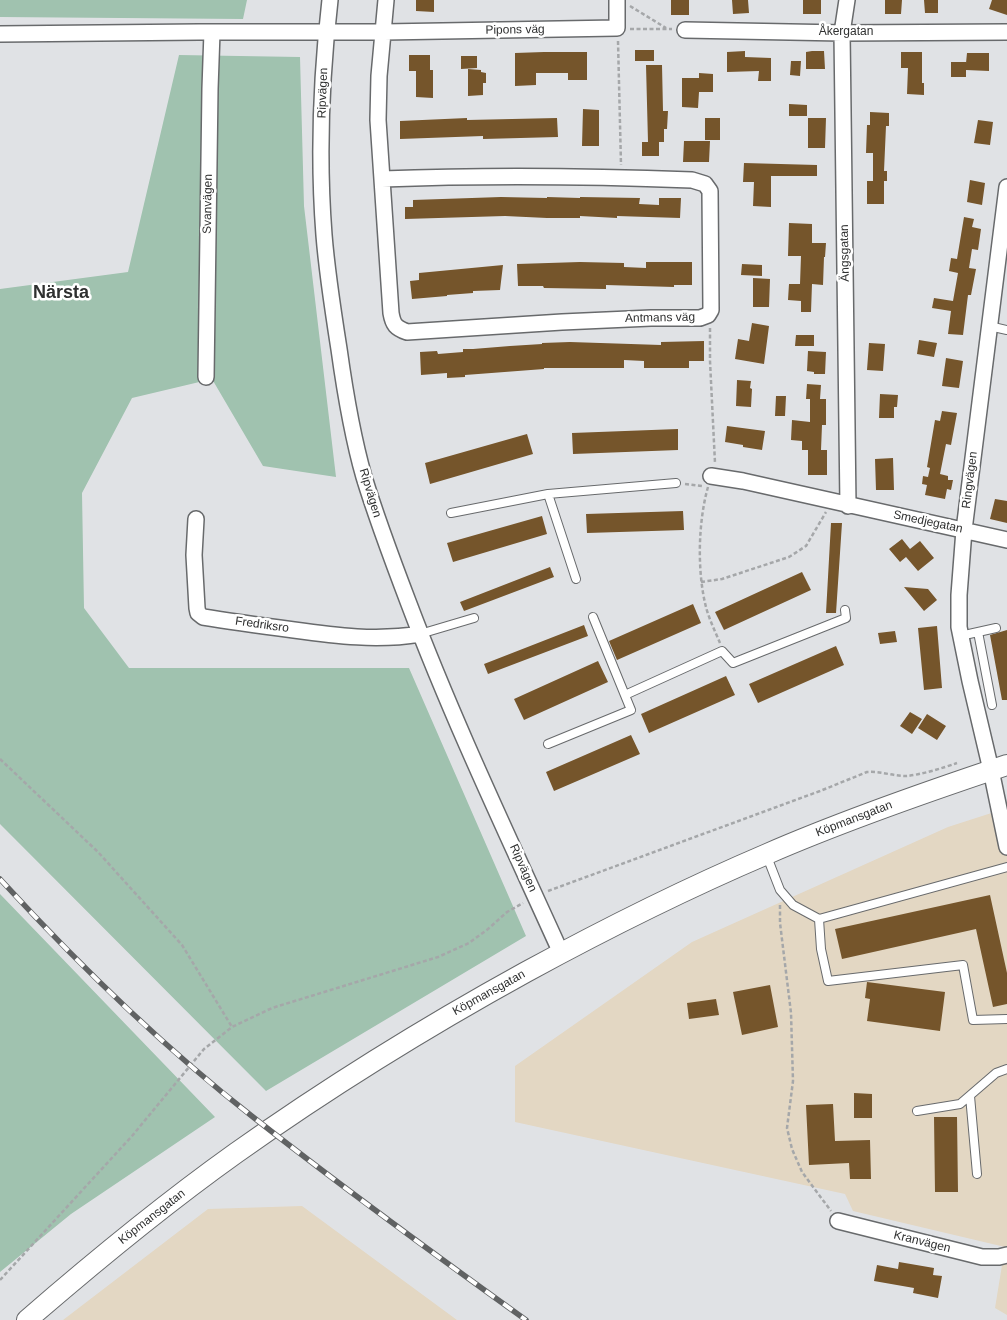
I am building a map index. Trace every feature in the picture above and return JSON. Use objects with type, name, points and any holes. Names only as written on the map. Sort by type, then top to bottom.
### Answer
[{"type":"street","name":"Ripvägen","points":[[330,0],[321,114],[324,236],[343,376],[364,476],[381,532],[420,634],[561,954]]},
{"type":"street","points":[[384,32],[386,0]]},
{"type":"street","name":"Ängsgatan","points":[[848,0],[842,33],[848,506]]},
{"type":"street","points":[[617,28],[623,2]]},
{"type":"street","name":"Pipons väg","points":[[0,34],[384,32],[617,28]]},
{"type":"street","name":"Åkergatan","points":[[685,30],[842,33],[1007,32]]},
{"type":"street","name":"Svanvägen","points":[[206,377],[212,32]]},
{"type":"street","name":"Antmans väg","points":[[382,179],[512,176],[621,177],[692,180],[705,184],[710,191],[711,310],[708,315],[700,318],[562,322],[407,332],[397,328],[392,321],[391,313],[378,120],[379,76],[384,32]]},
{"type":"street","name":"Ringvägen","points":[[999,767],[970,681],[960,636],[959,595],[964,530],[1007,188]]},
{"type":"street","name":"Smedjegatan","points":[[709,481],[742,481],[1007,540]]},
{"type":"street","name":"Fredriksro","points":[[196,519],[194,555],[197,608],[198,613],[203,617],[358,637],[420,634]]},
{"type":"street","points":[[999,767],[1007,847]]},
{"type":"street","name":"Köpmansgatan","points":[[27,1320],[137,1228],[214,1169],[352,1074],[422,1032],[561,954],[658,904],[766,854],[864,815],[999,767]]},
{"type":"street","name":"Kranvägen","points":[[838,1221],[982,1257],[999,1257],[1007,1254]]},
{"type":"lane","points":[[989,326],[1007,330]]},
{"type":"lane","points":[[451,513],[548,494],[676,483]]},
{"type":"lane","points":[[548,494],[576,579]]},
{"type":"lane","points":[[625,695],[722,650],[733,663],[846,618],[845,610]]},
{"type":"lane","points":[[548,744],[631,710],[593,617]]},
{"type":"lane","points":[[420,634],[474,618]]},
{"type":"lane","points":[[960,636],[996,628]]},
{"type":"lane","points":[[978,632],[992,705]]},
{"type":"lane","points":[[766,854],[780,890],[793,905],[819,919],[1007,867]]},
{"type":"lane","points":[[819,919],[821,949],[828,981],[963,965],[973,1020],[1007,1019]]},
{"type":"lane","points":[[917,1112],[960,1104],[996,1073],[1007,1069]]},
{"type":"lane","points":[[970,1096],[977,1174]]},
{"type":"path","points":[[623,2],[667,29]]},
{"type":"path","points":[[621,177],[617,28],[685,30]]},
{"type":"path","points":[[676,483],[709,481]]},
{"type":"path","points":[[701,582],[722,579],[789,557],[806,546],[826,513],[830,501]]},
{"type":"path","points":[[0,759],[98,852],[182,945],[232,1027]]},
{"type":"path","points":[[0,1280],[132,1136],[204,1049],[232,1027],[272,1008],[438,957],[469,943],[507,912],[535,896],[867,772],[886,772],[909,776],[961,762]]},
{"type":"path","points":[[780,890],[780,924],[791,1013],[792,1082],[787,1128],[792,1149],[802,1172],[838,1221]]},
{"type":"shaded area","points":[[1007,808],[1007,1315],[995,1308],[1005,1247],[853,1211],[845,1194],[515,1122],[515,1066],[692,942],[948,827]]},
{"type":"shaded area","points":[[302,1206],[457,1320],[63,1320],[208,1209]]},
{"type":"green space","points":[[0,0],[247,0],[243,19],[0,17]]},
{"type":"green space","points":[[179,55],[300,57],[304,206],[336,477],[263,466],[212,379],[132,398],[82,493],[84,608],[129,668],[409,668],[526,936],[266,1091],[0,824],[0,289],[128,272]]},
{"type":"green space","points":[[0,894],[215,1117],[71,1214],[0,1272]]},
{"type":"building","points":[[416,0],[434,0],[434,12],[416,11]]},
{"type":"building","points":[[671,0],[689,0],[689,15],[671,15]]},
{"type":"building","points":[[732,0],[748,0],[749,13],[733,14]]},
{"type":"building","points":[[803,0],[821,0],[821,14],[803,14]]},
{"type":"building","points":[[885,0],[902,0],[901,14],[885,14]]},
{"type":"building","points":[[924,0],[938,0],[938,13],[925,13]]},
{"type":"building","points":[[992,0],[1007,0],[1007,15],[989,9]]},
{"type":"building","points":[[635,50],[654,50],[654,61],[635,61]]},
{"type":"building","points":[[745,51],[745,57],[771,58],[771,81],[758,81],[759,71],[727,72],[727,52]]},
{"type":"building","points":[[824,51],[825,69],[806,69],[806,52]]},
{"type":"building","points":[[587,52],[587,80],[568,80],[568,73],[536,73],[536,85],[515,86],[515,53]]},
{"type":"building","points":[[901,52],[922,52],[924,95],[907,94],[908,68],[901,68]]},
{"type":"building","points":[[967,53],[989,53],[989,71],[966,70],[966,77],[951,77],[951,62],[966,63]]},
{"type":"building","points":[[409,55],[430,55],[430,70],[433,70],[433,98],[416,97],[416,71],[409,71]]},
{"type":"building","points":[[461,56],[477,56],[477,68],[461,69]]},
{"type":"building","points":[[791,61],[801,61],[800,76],[790,75]]},
{"type":"building","points":[[646,65],[662,65],[663,111],[668,111],[667,129],[664,129],[664,142],[659,142],[659,156],[642,156],[642,142],[648,142]]},
{"type":"building","points":[[468,69],[481,70],[481,72],[486,73],[486,83],[483,83],[483,95],[468,96]]},
{"type":"building","points":[[699,73],[713,74],[713,92],[699,92],[698,108],[682,107],[682,78],[699,78]]},
{"type":"building","points":[[789,104],[807,105],[807,116],[789,116]]},
{"type":"building","points":[[583,109],[599,110],[599,146],[582,146]]},
{"type":"building","points":[[870,112],[889,113],[889,126],[886,126],[884,171],[887,171],[887,181],[884,181],[884,204],[867,204],[867,181],[873,181],[873,153],[866,153],[867,125],[870,125]]},
{"type":"building","points":[[467,118],[467,120],[557,118],[558,137],[483,139],[483,136],[400,139],[400,121]]},
{"type":"building","points":[[705,118],[720,118],[720,140],[705,140]]},
{"type":"building","points":[[808,118],[826,118],[825,148],[808,148]]},
{"type":"building","points":[[978,120],[993,122],[990,145],[974,143]]},
{"type":"building","points":[[684,141],[710,141],[709,162],[683,162]]},
{"type":"building","points":[[744,163],[817,165],[817,176],[771,176],[771,207],[753,206],[754,182],[743,182]]},
{"type":"building","points":[[970,180],[985,183],[982,205],[967,202]]},
{"type":"building","points":[[501,197],[640,198],[639,204],[659,205],[659,198],[681,198],[680,218],[580,216],[580,218],[547,218],[505,216],[405,219],[405,207],[413,207],[413,200]]},
{"type":"building","points":[[964,217],[974,219],[972,227],[981,229],[978,250],[972,249],[969,268],[976,269],[971,295],[968,295],[963,335],[948,334],[951,311],[932,308],[934,298],[953,301],[958,273],[949,271],[951,258],[957,259]]},
{"type":"building","points":[[789,223],[812,224],[812,243],[826,243],[823,285],[812,284],[811,312],[801,312],[801,301],[788,300],[789,284],[800,284],[801,256],[788,256]]},
{"type":"building","points":[[646,262],[692,262],[692,285],[674,285],[674,287],[606,285],[606,289],[518,286],[517,264],[624,263],[624,267],[646,268]]},
{"type":"building","points":[[742,264],[762,265],[762,276],[741,275]]},
{"type":"building","points":[[503,265],[500,290],[473,291],[473,293],[412,299],[410,281],[419,280],[419,273]]},
{"type":"building","points":[[753,278],[770,279],[769,307],[753,307]]},
{"type":"building","points":[[752,323],[769,326],[764,364],[735,359],[738,339],[749,341]]},
{"type":"building","points":[[796,335],[814,335],[814,346],[795,346]]},
{"type":"building","points":[[919,340],[937,343],[934,357],[917,354]]},
{"type":"building","points":[[704,341],[704,361],[689,361],[689,368],[644,368],[644,361],[624,360],[624,368],[544,368],[447,378],[447,373],[421,375],[420,352],[437,351],[438,354],[463,352],[463,349],[542,343],[661,345],[661,342]]},
{"type":"building","points":[[869,343],[885,344],[883,371],[867,370]]},
{"type":"building","points":[[808,351],[826,352],[825,374],[814,374],[814,372],[807,371]]},
{"type":"building","points":[[946,358],[963,361],[959,388],[942,386]]},
{"type":"building","points":[[737,380],[751,381],[751,407],[736,406]]},
{"type":"building","points":[[807,384],[821,385],[820,399],[826,399],[826,425],[822,425],[821,450],[827,450],[827,475],[808,475],[808,450],[802,450],[802,441],[791,440],[792,420],[810,422],[810,399],[806,399]]},
{"type":"building","points":[[880,394],[898,395],[897,407],[894,407],[894,418],[879,418]]},
{"type":"building","points":[[776,396],[786,396],[785,416],[775,416]]},
{"type":"building","points":[[942,411],[957,413],[951,445],[946,444],[940,474],[948,476],[948,480],[953,480],[951,490],[947,489],[945,499],[925,495],[927,485],[922,484],[923,476],[928,477],[930,468],[927,467],[935,420],[940,421]]},
{"type":"building","points":[[727,426],[765,431],[762,450],[725,442]]},
{"type":"building","points":[[678,429],[678,450],[573,454],[572,433]]},
{"type":"building","points":[[527,434],[533,454],[430,484],[425,463]]},
{"type":"building","points":[[893,458],[894,490],[876,490],[875,459]]},
{"type":"building","points":[[995,499],[1007,501],[1007,523],[990,519]]},
{"type":"building","points":[[683,511],[684,530],[587,533],[586,514]]},
{"type":"building","points":[[542,516],[547,534],[453,562],[447,543]]},
{"type":"building","points":[[831,523],[842,523],[836,613],[826,613]]},
{"type":"building","points":[[902,539],[910,549],[920,541],[934,558],[918,571],[906,557],[900,562],[889,549]]},
{"type":"building","points":[[550,567],[554,577],[464,611],[460,602]]},
{"type":"building","points":[[802,572],[811,590],[724,630],[715,612]]},
{"type":"building","points":[[904,587],[928,589],[937,600],[924,611]]},
{"type":"building","points":[[693,604],[701,623],[617,660],[609,641]]},
{"type":"building","points":[[584,625],[588,636],[488,674],[484,664]]},
{"type":"building","points":[[937,626],[942,688],[924,690],[918,628]]},
{"type":"building","points":[[1007,630],[1007,700],[1002,700],[990,635]]},
{"type":"building","points":[[895,631],[897,642],[880,644],[878,633]]},
{"type":"building","points":[[836,646],[844,665],[758,703],[749,684]]},
{"type":"building","points":[[598,661],[608,682],[524,720],[514,699]]},
{"type":"building","points":[[726,676],[735,695],[649,733],[641,714]]},
{"type":"building","points":[[910,712],[922,719],[912,734],[900,726]]},
{"type":"building","points":[[927,714],[946,726],[937,740],[918,728]]},
{"type":"building","points":[[631,735],[640,754],[554,791],[546,772]]},
{"type":"building","points":[[990,895],[1007,973],[1007,1004],[993,1007],[976,929],[842,959],[835,929]]},
{"type":"building","points":[[867,982],[945,992],[940,1031],[867,1021],[870,999],[865,998]]},
{"type":"building","points":[[770,985],[778,1027],[742,1035],[733,992]]},
{"type":"building","points":[[716,999],[719,1015],[689,1019],[687,1003]]},
{"type":"building","points":[[854,1093],[872,1094],[872,1118],[854,1118]]},
{"type":"building","points":[[833,1104],[835,1141],[870,1140],[871,1179],[850,1179],[849,1163],[809,1165],[806,1105]]},
{"type":"building","points":[[934,1117],[957,1117],[958,1192],[935,1192]]},
{"type":"building","points":[[899,1262],[934,1268],[933,1275],[942,1276],[938,1298],[913,1293],[914,1288],[874,1281],[877,1265],[898,1269]]},
{"type":"railway","points":[[0,879],[90,973],[219,1090],[354,1195],[526,1320]]},
{"type":"district","name":"Närsta","points":[[61,293]]}]
